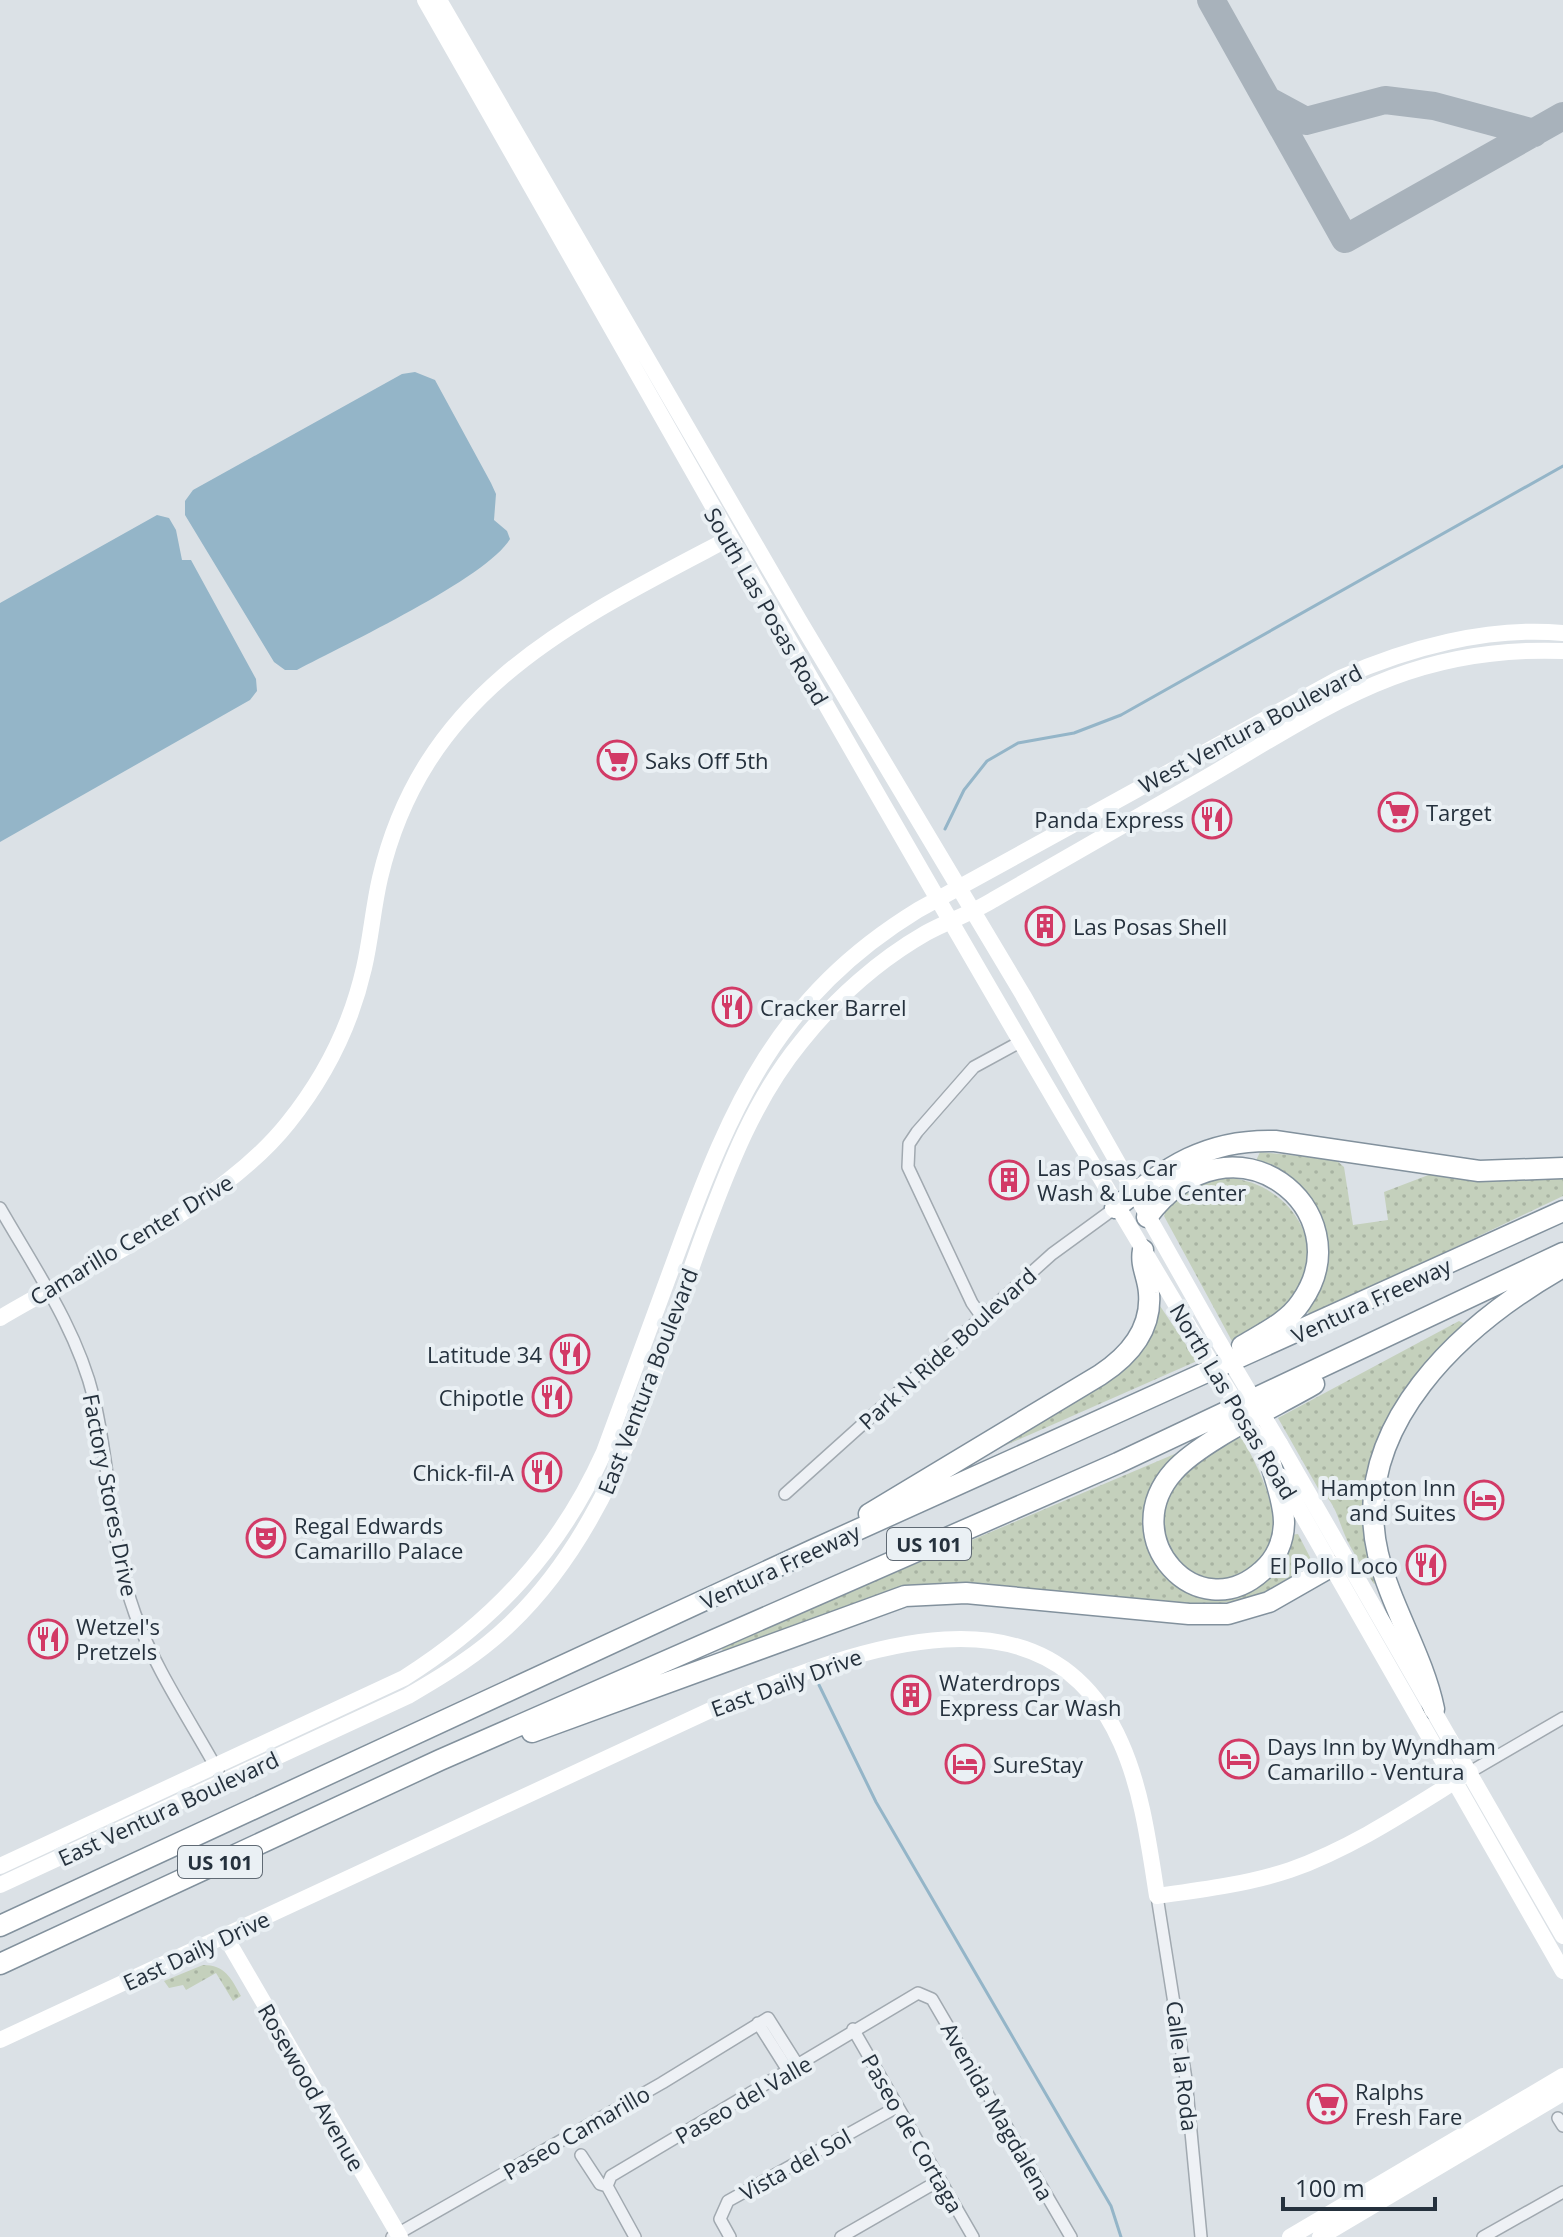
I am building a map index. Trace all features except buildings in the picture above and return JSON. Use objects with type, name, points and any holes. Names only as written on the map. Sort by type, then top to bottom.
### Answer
[{"type":"highway","points":[[1115,1208],[1203,1150],[1243,1140],[1275,1141],[1479,1171],[1563,1168]]},
{"type":"highway","points":[[1118,1413],[1286,1318],[1309,1289],[1316,1262],[1312,1224],[1300,1201],[1282,1182],[1253,1168],[1225,1165],[1212,1169],[1166,1195],[1147,1217]]},
{"type":"highway","name":"Ventura Freeway","points":[[0,1926],[815,1549],[1563,1211]]},
{"type":"highway","points":[[815,1549],[913,1486],[1117,1364],[1137,1341],[1147,1318],[1149,1294],[1140,1264],[1143,1250]]},
{"type":"highway","name":"Ventura Freeway","points":[[0,1964],[440,1760],[1118,1463],[1563,1253]]},
{"type":"highway","points":[[1434,1709],[1375,1539],[1373,1495],[1383,1451],[1419,1388],[1462,1341],[1505,1303],[1563,1267]]},
{"type":"highway","points":[[1271,1450],[1284,1521],[1274,1558],[1253,1578],[1227,1588],[1200,1586],[1179,1577],[1158,1549],[1153,1527],[1160,1491],[1174,1471],[1189,1457],[1417,1323]]},
{"type":"highway","points":[[440,1760],[527,1734],[905,1596],[966,1593],[1189,1614],[1228,1614],[1269,1602],[1338,1562]]},
{"type":"main road","name":"South Las Posas Road","points":[[425,0],[728,539],[1115,1208]]},
{"type":"main road","name":"South Las Posas Road","points":[[439,0],[799,620],[973,911],[1134,1193]]},
{"type":"main road","points":[[728,539],[743,543],[788,616],[799,620]]},
{"type":"main road","name":"Camarillo Center Drive","points":[[0,1318],[180,1213],[238,1174],[288,1124],[311,1093],[336,1049],[357,997],[379,881],[394,829],[430,756],[479,695],[535,649],[728,539]]},
{"type":"main road","name":"West Ventura Boulevard","points":[[938,900],[1127,793],[1340,678],[1381,660],[1485,636],[1563,633]]},
{"type":"main road","name":"West Ventura Boulevard","points":[[951,922],[1350,693],[1431,664],[1489,653],[1563,651]]},
{"type":"main road","name":"East Ventura Boulevard","points":[[0,1885],[404,1678],[476,1627],[532,1572],[571,1518],[600,1460],[707,1173],[752,1074],[800,1008],[829,978],[896,924],[938,900]]},
{"type":"main road","name":"East Ventura Boulevard","points":[[0,1866],[408,1696],[454,1669],[512,1622],[571,1551],[610,1483],[720,1190],[747,1127],[779,1072],[802,1041],[853,987],[904,947],[951,922]]},
{"type":"main road","name":"North Las Posas Road","points":[[1134,1193],[1214,1333],[1271,1450]]},
{"type":"main road","name":"North Las Posas Road","points":[[1115,1208],[1434,1709],[1563,1936]]},
{"type":"main road","name":"North Las Posas Road","points":[[1338,1562],[1453,1783],[1563,1971]]},
{"type":"main road","name":"East Daily Drive","points":[[0,2040],[741,1696],[875,1650],[955,1637],[1003,1641],[1025,1648],[1050,1661],[1097,1703],[1127,1760],[1157,1896]]},
{"type":"main road","points":[[1157,1896],[1263,1878],[1290,1870],[1354,1842],[1470,1772]]},
{"type":"main road","name":"Rosewood Avenue","points":[[225,1936],[396,2236]]},
{"type":"main road","points":[[1290,2237],[1563,2076]]},
{"type":"main road","points":[[1320,2237],[1563,2093]]},
{"type":"street","points":[[982,1317],[972,1303],[917,1188],[907,1155],[909,1144],[917,1132],[974,1067],[1020,1042]]},
{"type":"street","name":"Factory Stores Drive","points":[[0,1208],[73,1338],[88,1377],[118,1544],[136,1616],[220,1774]]},
{"type":"street","name":"Park N Ride Boulevard","points":[[785,1494],[939,1352],[1052,1254],[1115,1208]]},
{"type":"street","points":[[1470,1772],[1563,1718]]},
{"type":"street","name":"Calle la Roda","points":[[1157,1896],[1186,2079],[1201,2237]]},
{"type":"street","name":"Paseo del Valle","points":[[607,2186],[611,2176],[794,2070],[853,2029],[918,1993]]},
{"type":"street","name":"Avenida Magdalena","points":[[918,1993],[932,1999],[1071,2237]]},
{"type":"street","name":"Paseo Camarillo","points":[[396,2236],[648,2091],[763,2020],[794,2070]]},
{"type":"street","name":"Paseo de Cortaga","points":[[853,2029],[973,2237]]},
{"type":"street","name":"Vista del Sol","points":[[730,2237],[720,2219],[728,2201],[897,2107]]},
{"type":"street","points":[[581,2155],[600,2184],[607,2186],[635,2237]]},
{"type":"street","points":[[841,2237],[940,2180]]},
{"type":"street","points":[[1485,2236],[1563,2192]]},
{"type":"green space","points":[[1260,1152],[1336,1160],[1344,1167],[1353,1225],[1388,1220],[1384,1192],[1431,1174],[1516,1180],[1563,1176],[1563,1196],[1311,1316],[1304,1307],[1321,1238],[1254,1165]]},
{"type":"green space","points":[[1228,1178],[1252,1183],[1272,1193],[1289,1207],[1301,1226],[1308,1246],[1308,1267],[1301,1289],[1286,1309],[1233,1343],[1164,1216],[1181,1194],[1199,1185]]},
{"type":"green space","points":[[1160,1306],[1197,1361],[1004,1446],[1002,1444],[1083,1393]]},
{"type":"green space","points":[[1459,1321],[1467,1325],[1379,1443],[1379,1581],[1374,1584],[1350,1546],[1332,1504],[1319,1490],[1278,1418]]},
{"type":"green space","points":[[1241,1437],[1267,1491],[1274,1531],[1270,1549],[1260,1564],[1242,1575],[1206,1580],[1185,1569],[1170,1550],[1164,1520],[1166,1503],[1182,1476],[1195,1464]]},
{"type":"green space","points":[[1177,1453],[1181,1459],[1149,1539],[1219,1595],[1290,1535],[1298,1534],[1314,1565],[1258,1597],[1210,1605],[962,1585],[724,1656],[722,1648],[748,1635]]},
{"type":"green space","points":[[203,1965],[222,1970],[241,1996],[233,2001],[216,1973],[186,1990],[183,1985],[169,1988],[164,1981]]},
{"type":"water","points":[[415,372],[435,380],[491,483],[496,494],[494,520],[507,531],[510,539],[496,555],[445,591],[297,670],[285,670],[274,662],[185,515],[185,501],[193,490],[402,374]]},
{"type":"water","points":[[157,515],[169,518],[176,530],[182,560],[191,560],[256,679],[257,691],[250,700],[0,842],[0,603]]},
{"type":"waterway","points":[[945,829],[964,790],[987,761],[1018,743],[1074,733],[1121,715],[1563,466]]},
{"type":"waterway","points":[[819,1685],[876,1802],[1111,2206],[1121,2237]]},
{"type":"taxiway","points":[[1211,0],[1345,239],[1563,116]]},
{"type":"taxiway","points":[[1269,101],[1306,121],[1385,100],[1434,106],[1534,133]]},
{"type":"place","name":"Saks Off 5th","points":[[617,760]]},
{"type":"place","name":"Target","points":[[1398,812]]},
{"type":"place","name":"Panda Express","points":[[1212,819]]},
{"type":"place","name":"Las Posas Shell","points":[[1045,926]]},
{"type":"place","name":"Cracker Barrel","points":[[732,1007]]},
{"type":"place","name":"Las Posas Car Wash & Lube Center","points":[[1009,1180]]},
{"type":"place","name":"Latitude 34","points":[[570,1354]]},
{"type":"place","name":"Chipotle","points":[[552,1397]]},
{"type":"place","name":"Chick-fil-A","points":[[542,1472]]},
{"type":"place","name":"Hampton Inn and Suites","points":[[1484,1500]]},
{"type":"place","name":"Regal Edwards Camarillo Palace","points":[[266,1538]]},
{"type":"place","name":"El Pollo Loco","points":[[1426,1565]]},
{"type":"place","name":"Wetzel's Pretzels","points":[[48,1639]]},
{"type":"place","name":"Waterdrops Express Car Wash","points":[[911,1695]]},
{"type":"place","name":"Days Inn by Wyndham Camarillo - Ventura","points":[[1239,1759]]},
{"type":"place","name":"SureStay","points":[[965,1764]]},
{"type":"place","name":"Ralphs Fresh Fare","points":[[1327,2104]]}]
